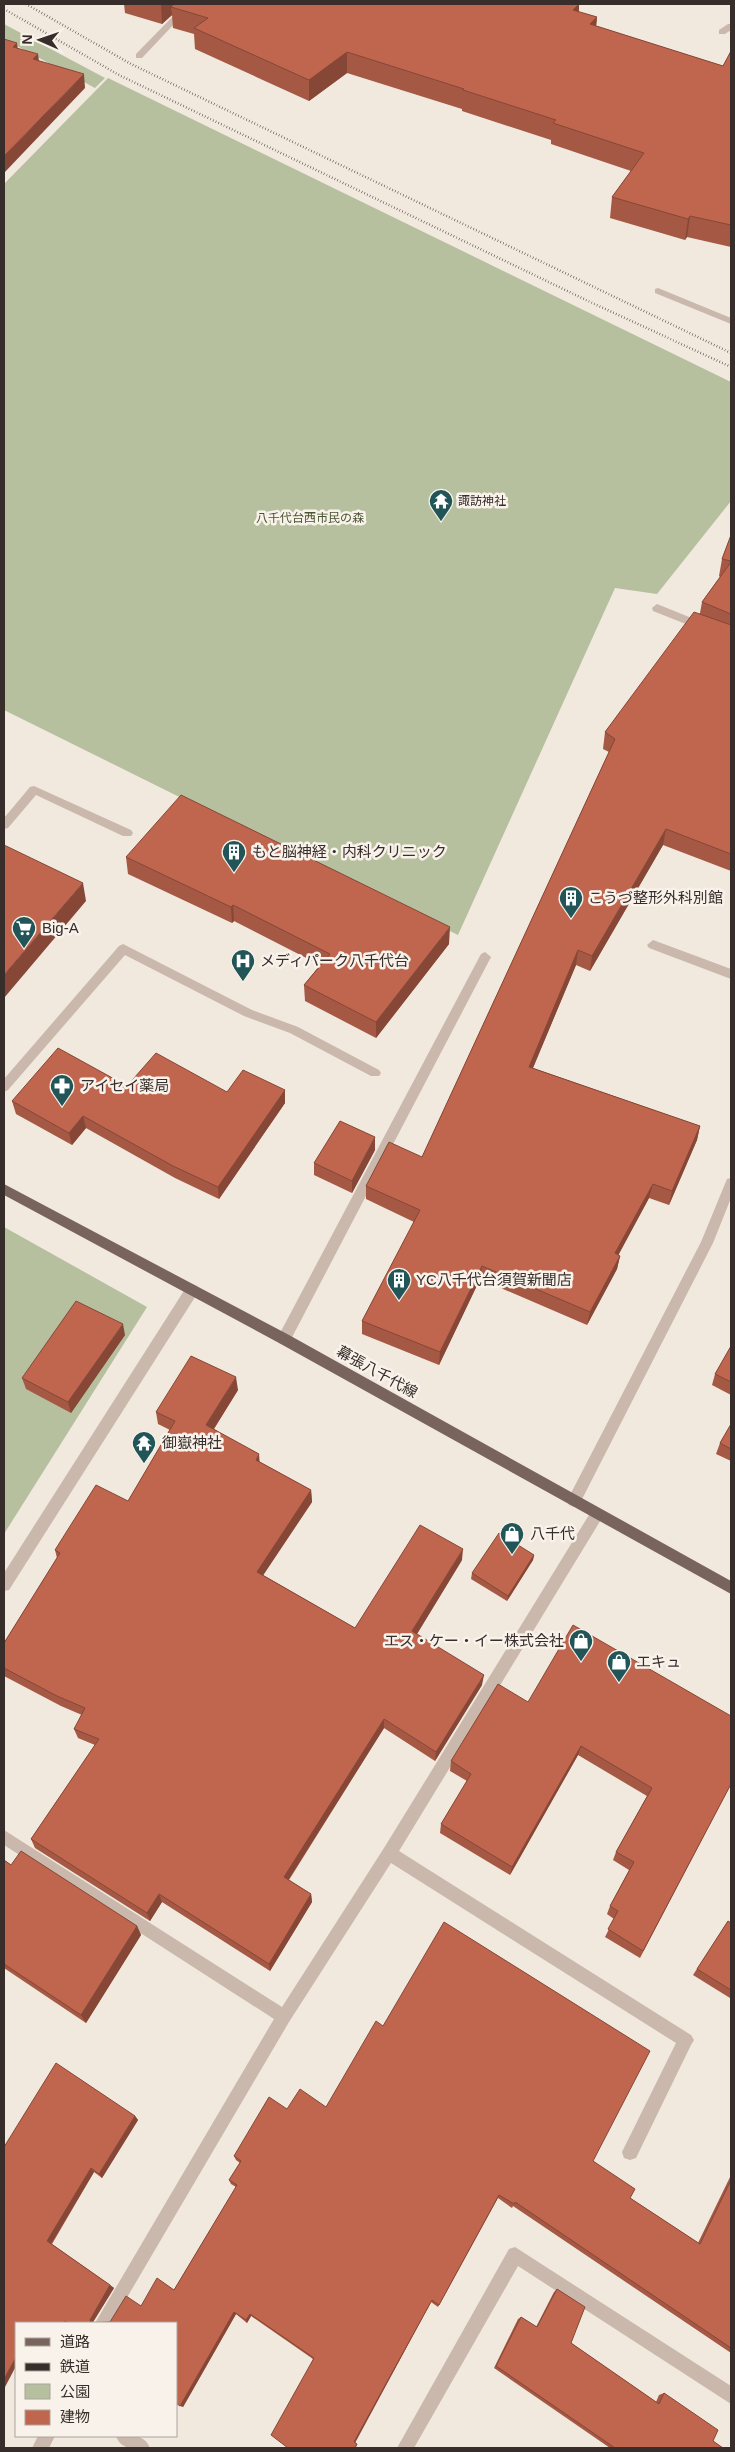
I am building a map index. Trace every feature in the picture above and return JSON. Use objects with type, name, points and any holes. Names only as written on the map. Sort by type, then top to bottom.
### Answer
[{"type":"main road","name":"幕張八千代線","points":[[4,1190],[284,1339],[731,1588]]},
{"type":"street","points":[[139,56],[189,4]]},
{"type":"street","points":[[722,32],[731,26]]},
{"type":"street","points":[[658,290],[731,321]]},
{"type":"street","points":[[657,608],[731,638]]},
{"type":"street","points":[[4,825],[34,790],[127,833]]},
{"type":"street","points":[[654,945],[731,974]]},
{"type":"street","points":[[4,1087],[123,949],[248,1013],[294,1030],[375,1073]]},
{"type":"street","points":[[284,1339],[485,957]]},
{"type":"street","points":[[574,1501],[707,1243],[731,1183]]},
{"type":"street","points":[[4,1585],[192,1290]]},
{"type":"street","points":[[104,2322],[284,2017],[389,1853],[597,1514]]},
{"type":"street","points":[[4,1837],[284,2017]]},
{"type":"street","points":[[389,1853],[686,2040],[630,2152]]},
{"type":"street","points":[[405,2448],[515,2255],[731,2396]]},
{"type":"street","points":[[40,2448],[46,2437]]},
{"type":"street","points":[[126,2437],[142,2448]]},
{"type":"green space","points":[[4,24],[105,78],[95,88],[4,39]]},
{"type":"green space","name":"八千代台西市民の森","points":[[108,78],[731,382],[731,501],[657,594],[615,588],[458,935],[4,710],[4,184]]},
{"type":"green space","points":[[4,1227],[147,1307],[4,1534]]},
{"type":"building","points":[[174,4],[579,4],[573,10],[597,17],[590,24],[723,66],[731,51],[731,225],[690,216],[688,219],[612,197],[644,153],[553,123],[556,120],[347,52],[309,80],[194,28],[208,18],[171,7]]},
{"type":"building","points":[[4,39],[17,43],[13,47],[38,54],[33,59],[84,74],[4,156]]},
{"type":"building","points":[[731,535],[731,561],[722,559]]},
{"type":"building","points":[[731,562],[731,614],[702,602]]},
{"type":"building","points":[[694,612],[731,625],[731,854],[666,829],[592,956],[578,950],[529,1067],[700,1126],[672,1191],[653,1184],[615,1253],[620,1256],[590,1312],[482,1266],[440,1352],[362,1321],[420,1210],[366,1186],[389,1142],[422,1157],[615,739],[605,732]]},
{"type":"building","points":[[181,795],[450,927],[376,1022],[304,985],[330,954],[233,905],[231,907],[126,857]]},
{"type":"building","name":"Big-A","points":[[4,845],[83,883],[4,975]]},
{"type":"building","points":[[58,1048],[127,1086],[156,1053],[227,1092],[243,1070],[285,1090],[218,1187],[173,1166],[83,1116],[69,1133],[12,1101]]},
{"type":"building","points":[[340,1121],[375,1137],[352,1181],[314,1163]]},
{"type":"building","points":[[76,1301],[123,1324],[68,1402],[22,1378]]},
{"type":"building","points":[[731,1346],[731,1382],[715,1374]]},
{"type":"building","points":[[191,1356],[236,1377],[206,1425],[259,1454],[256,1460],[311,1490],[257,1572],[355,1628],[420,1525],[463,1549],[412,1631],[484,1675],[436,1752],[384,1719],[284,1877],[311,1894],[269,1964],[159,1894],[147,1913],[31,1839],[99,1739],[74,1729],[85,1708],[57,1696],[4,1668],[4,1643],[60,1553],[55,1550],[96,1485],[128,1501],[175,1421],[156,1412]]},
{"type":"building","points":[[731,1424],[731,1449],[720,1443]]},
{"type":"building","name":"八千代","points":[[499,1533],[534,1555],[508,1596],[472,1573]]},
{"type":"building","points":[[573,1625],[731,1716],[731,1784],[643,1951],[608,1929],[618,1911],[610,1906],[634,1862],[616,1852],[652,1788],[581,1746],[512,1867],[441,1824],[471,1774],[451,1761],[498,1684],[528,1702]]},
{"type":"building","points":[[21,1851],[137,1926],[81,2015],[4,1964],[4,1860],[11,1865]]},
{"type":"building","points":[[728,1921],[731,1923],[731,1990],[697,1969]]},
{"type":"building","points":[[444,1922],[650,2051],[593,2161],[635,2189],[630,2198],[700,2244],[731,2180],[731,2348],[515,2202],[514,2204],[499,2195],[439,2305],[432,2300],[354,2442],[357,2444],[355,2448],[288,2448],[271,2435],[314,2358],[250,2314],[246,2320],[234,2312],[180,2406],[178,2404],[178,2322],[110,2322],[126,2296],[141,2306],[157,2278],[174,2290],[237,2185],[229,2180],[241,2161],[234,2156],[269,2097],[287,2109],[300,2089],[326,2107],[376,2021],[383,2026]]},
{"type":"building","points":[[56,2063],[135,2116],[99,2174],[91,2168],[47,2241],[110,2285],[90,2320],[91,2322],[15,2322],[15,2359],[4,2379],[4,2147]]},
{"type":"building","points":[[557,2289],[585,2307],[571,2343],[659,2404],[664,2393],[718,2430],[713,2441],[723,2448],[615,2448],[496,2366],[521,2317],[537,2327]]},
{"type":"railway","points":[[26,4],[131,64],[731,353]]},
{"type":"railway","points":[[4,9],[119,75],[586,300],[731,367]]},
{"type":"place","name":"諏訪神社","points":[[441,522]]},
{"type":"place","name":"もと脳神経・内科クリニック","points":[[234,873]]},
{"type":"place","name":"こうづ整形外科別館","points":[[571,919]]},
{"type":"place","name":"Big-A","points":[[24,949]]},
{"type":"place","name":"メディパーク八千代台","points":[[243,982]]},
{"type":"place","name":"アイセイ薬局","points":[[62,1107]]},
{"type":"place","name":"YC八千代台須賀新聞店","points":[[399,1301]]},
{"type":"place","name":"御嶽神社","points":[[144,1464]]},
{"type":"place","name":"八千代","points":[[512,1555]]},
{"type":"place","name":"エス・ケー・イー株式会社","points":[[581,1662]]},
{"type":"place","name":"エキュ","points":[[619,1683]]}]
